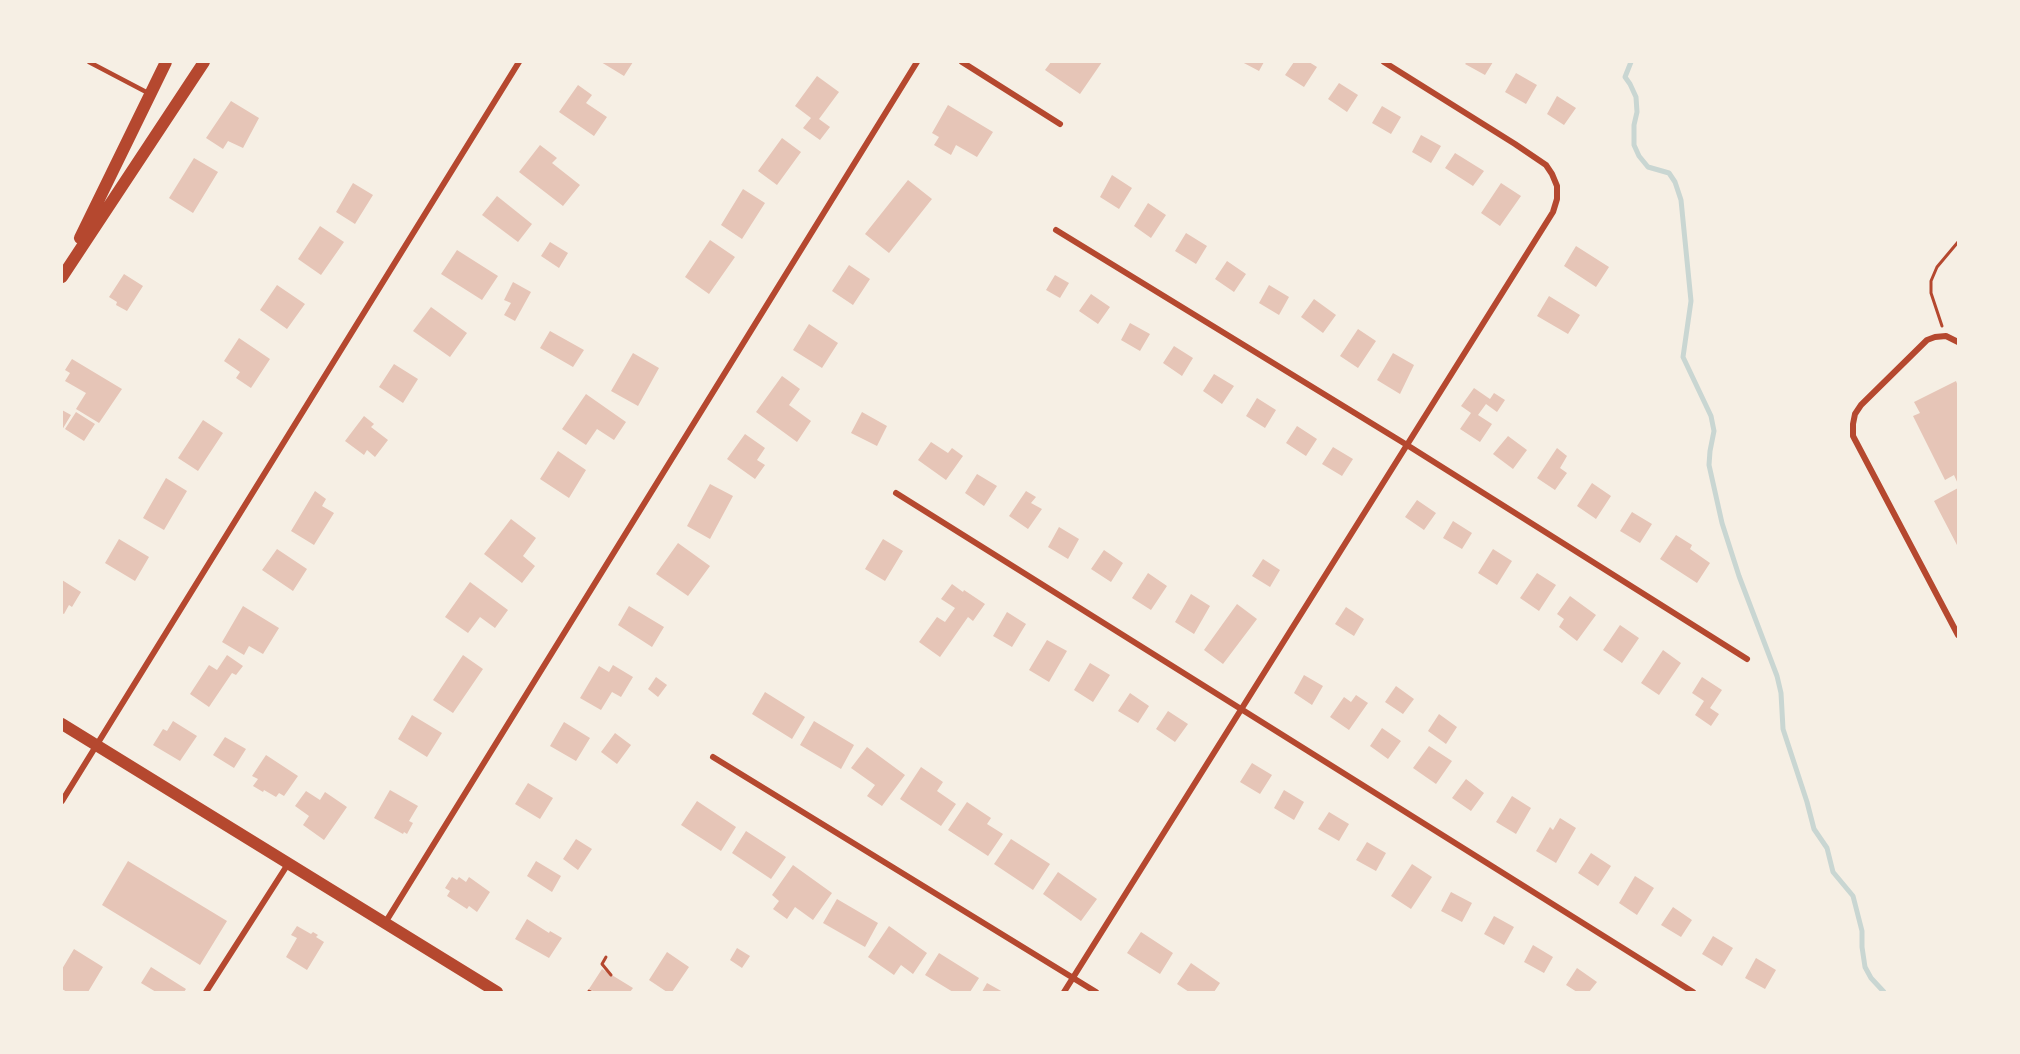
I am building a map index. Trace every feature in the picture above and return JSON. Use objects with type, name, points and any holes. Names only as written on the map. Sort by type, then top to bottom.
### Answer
[{"type":"main road","points":[[62,277],[166,62]]},
{"type":"main road","points":[[62,277],[204,62]]},
{"type":"main road","points":[[62,724],[497,993]]},
{"type":"street","points":[[62,801],[519,62]]},
{"type":"street","points":[[385,923],[917,62]]},
{"type":"street","points":[[962,62],[1060,124]]},
{"type":"street","points":[[1064,993],[1553,212],[1557,199],[1557,186],[1546,165],[1384,62]]},
{"type":"street","points":[[1056,230],[1407,445],[1747,658]]},
{"type":"street","points":[[1959,342],[1946,336],[1927,340],[1861,405],[1855,414],[1853,436],[1959,635]]},
{"type":"street","points":[[896,493],[1693,993]]},
{"type":"street","points":[[713,757],[1096,993]]},
{"type":"street","points":[[206,993],[289,864]]},
{"type":"lane","points":[[89,62],[150,94]]},
{"type":"path","points":[[1946,336],[1931,293],[1931,281],[1936,267],[1959,242]]},
{"type":"path","points":[[606,957],[602,964],[611,975]]},
{"type":"building","points":[[601,62],[633,62],[624,76]]},
{"type":"building","points":[[1051,62],[1102,62],[1080,94],[1045,70]]},
{"type":"building","points":[[1242,62],[1264,62],[1259,71]]},
{"type":"building","points":[[1294,62],[1309,62],[1317,67],[1304,87],[1285,75]]},
{"type":"building","points":[[1467,62],[1493,62],[1485,75],[1465,64]]},
{"type":"building","points":[[1516,73],[1537,85],[1526,104],[1505,92]]},
{"type":"building","points":[[817,76],[839,92],[819,119],[830,127],[820,140],[803,128],[811,118],[795,106]]},
{"type":"building","points":[[1339,83],[1358,95],[1347,112],[1328,99]]},
{"type":"building","points":[[578,85],[592,95],[586,103],[607,117],[594,136],[559,112]]},
{"type":"building","points":[[1557,96],[1576,108],[1564,125],[1547,114]]},
{"type":"building","points":[[231,101],[259,118],[243,148],[228,141],[223,149],[206,138]]},
{"type":"building","points":[[948,105],[993,132],[977,157],[956,145],[951,155],[934,145],[939,137],[932,133]]},
{"type":"building","points":[[1382,106],[1401,117],[1391,134],[1372,123]]},
{"type":"building","points":[[1421,135],[1441,146],[1431,163],[1412,152]]},
{"type":"building","points":[[782,138],[801,152],[777,185],[758,171]]},
{"type":"building","points":[[540,145],[557,158],[552,163],[580,185],[563,206],[519,172]]},
{"type":"building","points":[[1455,153],[1484,171],[1473,186],[1445,168]]},
{"type":"building","points":[[194,158],[218,172],[193,213],[169,198]]},
{"type":"building","points":[[1112,175],[1132,188],[1119,209],[1100,197]]},
{"type":"building","points":[[908,180],[932,199],[889,253],[865,234]]},
{"type":"building","points":[[353,183],[373,195],[355,224],[336,212]]},
{"type":"building","points":[[1501,183],[1521,196],[1500,226],[1481,213]]},
{"type":"building","points":[[743,189],[765,203],[742,239],[721,225]]},
{"type":"building","points":[[497,196],[532,224],[518,242],[482,215]]},
{"type":"building","points":[[1148,203],[1166,215],[1151,238],[1134,226]]},
{"type":"building","points":[[320,226],[344,242],[321,275],[298,259]]},
{"type":"building","points":[[1186,233],[1207,246],[1196,264],[1175,251]]},
{"type":"building","points":[[710,240],[735,257],[709,294],[685,277]]},
{"type":"building","points":[[550,242],[568,253],[559,268],[541,256]]},
{"type":"building","points":[[1576,246],[1609,267],[1596,287],[1564,266]]},
{"type":"building","points":[[457,250],[498,276],[482,300],[441,274]]},
{"type":"building","points":[[1227,261],[1246,274],[1234,292],[1215,279]]},
{"type":"building","points":[[849,265],[870,279],[853,305],[832,291]]},
{"type":"building","points":[[124,274],[143,286],[127,311],[116,305],[117,302],[109,297]]},
{"type":"building","points":[[1055,275],[1069,283],[1060,298],[1046,290]]},
{"type":"building","points":[[513,282],[531,292],[515,321],[504,315],[511,303],[504,300]]},
{"type":"building","points":[[277,285],[305,304],[287,329],[260,310]]},
{"type":"building","points":[[1269,285],[1289,297],[1279,315],[1259,303]]},
{"type":"building","points":[[1091,294],[1110,307],[1098,324],[1079,311]]},
{"type":"building","points":[[1549,296],[1580,315],[1568,334],[1537,316]]},
{"type":"building","points":[[1314,299],[1336,315],[1323,333],[1301,317]]},
{"type":"building","points":[[431,307],[467,333],[450,357],[413,331]]},
{"type":"building","points":[[1130,323],[1150,334],[1140,351],[1121,340]]},
{"type":"building","points":[[809,324],[838,343],[822,368],[793,350]]},
{"type":"building","points":[[1358,329],[1376,341],[1358,368],[1340,356]]},
{"type":"building","points":[[550,331],[584,350],[573,367],[540,348]]},
{"type":"building","points":[[239,338],[270,359],[251,388],[236,378],[240,372],[224,361]]},
{"type":"building","points":[[1174,346],[1193,358],[1182,376],[1163,363]]},
{"type":"building","points":[[633,353],[659,368],[638,406],[611,391]]},
{"type":"building","points":[[1393,353],[1414,365],[1400,394],[1377,380]]},
{"type":"building","points":[[72,359],[122,389],[99,423],[76,409],[86,393],[65,381],[70,373],[65,370]]},
{"type":"building","points":[[394,364],[418,379],[403,403],[379,387]]},
{"type":"building","points":[[1214,374],[1234,386],[1222,404],[1203,391]]},
{"type":"building","points":[[782,376],[800,389],[789,405],[811,421],[797,442],[756,412]]},
{"type":"building","points":[[1956,381],[1958,386],[1958,484],[1954,475],[1945,480],[1913,416],[1920,413],[1914,402]]},
{"type":"building","points":[[1474,388],[1490,399],[1494,393],[1505,400],[1497,412],[1486,404],[1478,415],[1492,424],[1480,442],[1460,429],[1471,413],[1461,406]]},
{"type":"building","points":[[586,394],[626,422],[614,440],[597,429],[586,445],[562,429]]},
{"type":"building","points":[[1257,398],[1276,410],[1265,428],[1246,416]]},
{"type":"building","points":[[62,410],[71,415],[62,430]]},
{"type":"building","points":[[76,412],[95,424],[84,441],[65,429]]},
{"type":"building","points":[[862,412],[887,426],[877,446],[851,433]]},
{"type":"building","points":[[364,416],[374,424],[371,427],[388,440],[375,457],[367,450],[364,455],[345,441]]},
{"type":"building","points":[[203,420],[223,433],[198,471],[178,458]]},
{"type":"building","points":[[1297,426],[1317,439],[1306,456],[1286,443]]},
{"type":"building","points":[[745,434],[765,448],[757,460],[765,465],[755,479],[727,459]]},
{"type":"building","points":[[1508,436],[1527,450],[1513,469],[1493,454]]},
{"type":"building","points":[[931,442],[948,453],[952,448],[963,456],[946,480],[918,460]]},
{"type":"building","points":[[1333,447],[1353,459],[1342,476],[1322,464]]},
{"type":"building","points":[[1557,448],[1567,456],[1560,468],[1567,473],[1555,490],[1537,478]]},
{"type":"building","points":[[558,451],[586,470],[569,498],[540,479]]},
{"type":"building","points":[[977,474],[997,486],[984,506],[965,493]]},
{"type":"building","points":[[166,478],[187,491],[164,530],[143,518]]},
{"type":"building","points":[[1592,483],[1611,496],[1596,519],[1577,506]]},
{"type":"building","points":[[710,484],[733,496],[710,539],[687,526]]},
{"type":"building","points":[[1958,488],[1958,547],[1934,501]]},
{"type":"building","points":[[315,491],[326,499],[322,506],[334,513],[314,545],[291,531]]},
{"type":"building","points":[[1026,491],[1036,497],[1031,503],[1042,509],[1028,529],[1009,516]]},
{"type":"building","points":[[1417,500],[1436,513],[1424,530],[1405,517]]},
{"type":"building","points":[[1632,512],[1652,524],[1640,543],[1620,531]]},
{"type":"building","points":[[511,519],[536,538],[523,556],[535,566],[522,583],[484,554]]},
{"type":"building","points":[[1453,521],[1472,533],[1462,549],[1443,538]]},
{"type":"building","points":[[1059,527],[1079,539],[1068,559],[1048,547]]},
{"type":"building","points":[[1676,535],[1692,545],[1690,549],[1710,563],[1697,583],[1660,559]]},
{"type":"building","points":[[119,539],[149,557],[135,581],[105,563]]},
{"type":"building","points":[[883,539],[903,551],[885,581],[865,569]]},
{"type":"building","points":[[678,543],[710,566],[688,596],[656,574]]},
{"type":"building","points":[[277,549],[307,569],[293,591],[262,570]]},
{"type":"building","points":[[1493,549],[1512,561],[1497,585],[1478,573]]},
{"type":"building","points":[[1104,550],[1123,563],[1111,582],[1091,569]]},
{"type":"building","points":[[1263,559],[1280,570],[1270,587],[1252,576]]},
{"type":"building","points":[[1148,573],[1167,586],[1151,610],[1132,598]]},
{"type":"building","points":[[1537,573],[1556,585],[1539,611],[1520,598]]},
{"type":"building","points":[[62,580],[81,592],[72,607],[69,605],[64,614],[62,613]]},
{"type":"building","points":[[470,582],[508,610],[495,628],[480,617],[468,633],[445,617]]},
{"type":"building","points":[[952,584],[985,604],[973,621],[968,617],[940,657],[919,642],[937,617],[945,622],[955,608],[941,599]]},
{"type":"building","points":[[1191,594],[1210,606],[1194,634],[1175,622]]},
{"type":"building","points":[[1570,596],[1596,615],[1577,641],[1559,627],[1564,619],[1557,614]]},
{"type":"building","points":[[1237,604],[1257,619],[1223,664],[1204,650]]},
{"type":"building","points":[[243,606],[279,628],[263,654],[249,646],[244,655],[222,642]]},
{"type":"building","points":[[629,606],[664,627],[652,647],[618,625]]},
{"type":"building","points":[[1346,607],[1364,619],[1354,636],[1335,624]]},
{"type":"building","points":[[1007,612],[1026,624],[1012,647],[993,636]]},
{"type":"building","points":[[1620,625],[1639,638],[1622,663],[1603,650]]},
{"type":"building","points":[[1047,640],[1067,651],[1049,682],[1029,670]]},
{"type":"building","points":[[1663,650],[1681,663],[1659,695],[1641,683]]},
{"type":"building","points":[[227,655],[243,666],[236,675],[232,673],[209,707],[190,694],[209,665],[217,670]]},
{"type":"building","points":[[463,655],[483,669],[453,713],[433,700]]},
{"type":"building","points":[[1090,663],[1110,675],[1093,702],[1074,690]]},
{"type":"building","points":[[613,665],[633,677],[621,697],[612,692],[601,710],[580,698],[599,666],[609,672]]},
{"type":"building","points":[[1304,675],[1323,686],[1312,705],[1294,693]]},
{"type":"building","points":[[656,677],[667,685],[658,697],[648,689]]},
{"type":"building","points":[[1702,677],[1722,690],[1710,708],[1719,714],[1711,726],[1695,715],[1704,701],[1692,693]]},
{"type":"building","points":[[1396,686],[1414,699],[1403,714],[1385,702]]},
{"type":"building","points":[[765,692],[805,717],[792,739],[752,714]]},
{"type":"building","points":[[1130,693],[1149,706],[1138,723],[1118,711]]},
{"type":"building","points":[[1356,695],[1368,703],[1349,730],[1330,717],[1344,697],[1351,702]]},
{"type":"building","points":[[1168,711],[1188,724],[1175,742],[1156,729]]},
{"type":"building","points":[[1439,714],[1457,727],[1446,744],[1428,731]]},
{"type":"building","points":[[412,715],[442,733],[427,757],[398,739]]},
{"type":"building","points":[[173,721],[197,736],[180,761],[153,745],[163,729],[167,731]]},
{"type":"building","points":[[814,721],[854,745],[841,769],[800,745]]},
{"type":"building","points":[[564,722],[590,738],[576,761],[550,746]]},
{"type":"building","points":[[1382,728],[1401,741],[1388,759],[1370,746]]},
{"type":"building","points":[[615,733],[631,745],[617,764],[601,752]]},
{"type":"building","points":[[225,737],[246,749],[234,768],[213,755]]},
{"type":"building","points":[[1429,746],[1452,761],[1436,784],[1413,768]]},
{"type":"building","points":[[867,747],[905,775],[882,806],[867,796],[875,785],[851,768]]},
{"type":"building","points":[[266,755],[298,776],[284,796],[279,793],[276,797],[253,786],[258,779],[252,776]]},
{"type":"building","points":[[1252,763],[1272,775],[1260,794],[1240,782]]},
{"type":"building","points":[[921,767],[943,782],[937,791],[956,804],[941,826],[900,799]]},
{"type":"building","points":[[1466,779],[1484,793],[1471,811],[1452,798]]},
{"type":"building","points":[[528,783],[553,798],[540,819],[515,804]]},
{"type":"building","points":[[390,790],[418,806],[409,821],[413,823],[407,834],[374,818]]},
{"type":"building","points":[[1284,790],[1304,802],[1294,820],[1274,808]]},
{"type":"building","points":[[306,791],[320,800],[325,792],[347,807],[324,840],[303,825],[309,816],[295,806]]},
{"type":"building","points":[[1512,796],[1531,808],[1516,834],[1496,822]]},
{"type":"building","points":[[697,801],[736,827],[721,851],[681,825]]},
{"type":"building","points":[[967,802],[991,818],[987,824],[1003,834],[988,856],[948,830]]},
{"type":"building","points":[[1329,812],[1349,824],[1339,841],[1318,829]]},
{"type":"building","points":[[1560,818],[1576,828],[1556,863],[1536,851],[1550,827],[1553,830]]},
{"type":"building","points":[[746,831],[786,857],[771,879],[732,853]]},
{"type":"building","points":[[576,839],[592,849],[578,870],[563,859]]},
{"type":"building","points":[[1011,839],[1050,864],[1033,890],[994,864]]},
{"type":"building","points":[[1367,842],[1386,853],[1376,871],[1356,860]]},
{"type":"building","points":[[1591,853],[1611,866],[1598,886],[1578,873]]},
{"type":"building","points":[[128,861],[227,921],[200,965],[102,905]]},
{"type":"building","points":[[536,861],[561,876],[552,892],[527,876]]},
{"type":"building","points":[[1412,864],[1432,877],[1411,909],[1391,896]]},
{"type":"building","points":[[793,865],[832,893],[813,920],[795,907],[787,919],[773,909],[779,901],[772,895]]},
{"type":"building","points":[[1058,872],[1097,899],[1081,921],[1043,894]]},
{"type":"building","points":[[1635,876],[1654,888],[1637,915],[1619,903]]},
{"type":"building","points":[[452,877],[457,880],[459,877],[466,882],[469,877],[490,892],[477,912],[469,906],[467,909],[447,896],[450,891],[445,888]]},
{"type":"building","points":[[1451,892],[1472,903],[1462,922],[1441,911]]},
{"type":"building","points":[[837,899],[878,923],[865,947],[823,923]]},
{"type":"building","points":[[1673,907],[1692,920],[1681,937],[1661,925]]},
{"type":"building","points":[[1494,916],[1514,927],[1504,945],[1484,934]]},
{"type":"building","points":[[527,919],[549,933],[550,931],[562,938],[549,958],[515,939]]},
{"type":"building","points":[[297,926],[311,934],[313,932],[324,942],[307,970],[286,957],[297,938],[291,935]]},
{"type":"building","points":[[889,926],[927,953],[913,974],[901,965],[894,975],[868,957]]},
{"type":"building","points":[[1141,932],[1173,953],[1160,974],[1127,953]]},
{"type":"building","points":[[1713,936],[1733,948],[1722,966],[1702,954]]},
{"type":"building","points":[[1533,945],[1553,957],[1544,973],[1524,962]]},
{"type":"building","points":[[737,948],[750,956],[742,968],[730,960]]},
{"type":"building","points":[[74,949],[103,967],[88,992],[67,992],[62,989],[62,969]]},
{"type":"building","points":[[667,952],[689,967],[672,992],[667,992],[649,980]]},
{"type":"building","points":[[939,953],[979,978],[970,992],[953,992],[925,975]]},
{"type":"building","points":[[1756,958],[1776,970],[1765,989],[1745,978]]},
{"type":"building","points":[[1191,963],[1220,983],[1214,992],[1189,992],[1177,984]]},
{"type":"building","points":[[151,967],[186,989],[184,992],[156,992],[141,983]]},
{"type":"building","points":[[1577,968],[1597,982],[1589,992],[1577,992],[1566,985]]},
{"type":"building","points":[[602,969],[633,988],[630,992],[595,992],[589,989]]},
{"type":"building","points":[[987,983],[1003,992],[982,992]]},
{"type":"waterway","points":[[1631,62],[1625,77],[1636,97],[1634,145],[1648,167],[1669,173],[1675,182],[1681,200],[1691,301],[1683,357],[1711,416],[1714,431],[1709,465],[1722,523],[1739,576],[1777,676],[1781,693],[1783,729],[1814,829],[1827,848],[1833,872],[1853,896],[1862,931],[1865,967],[1871,978],[1884,992]]}]
